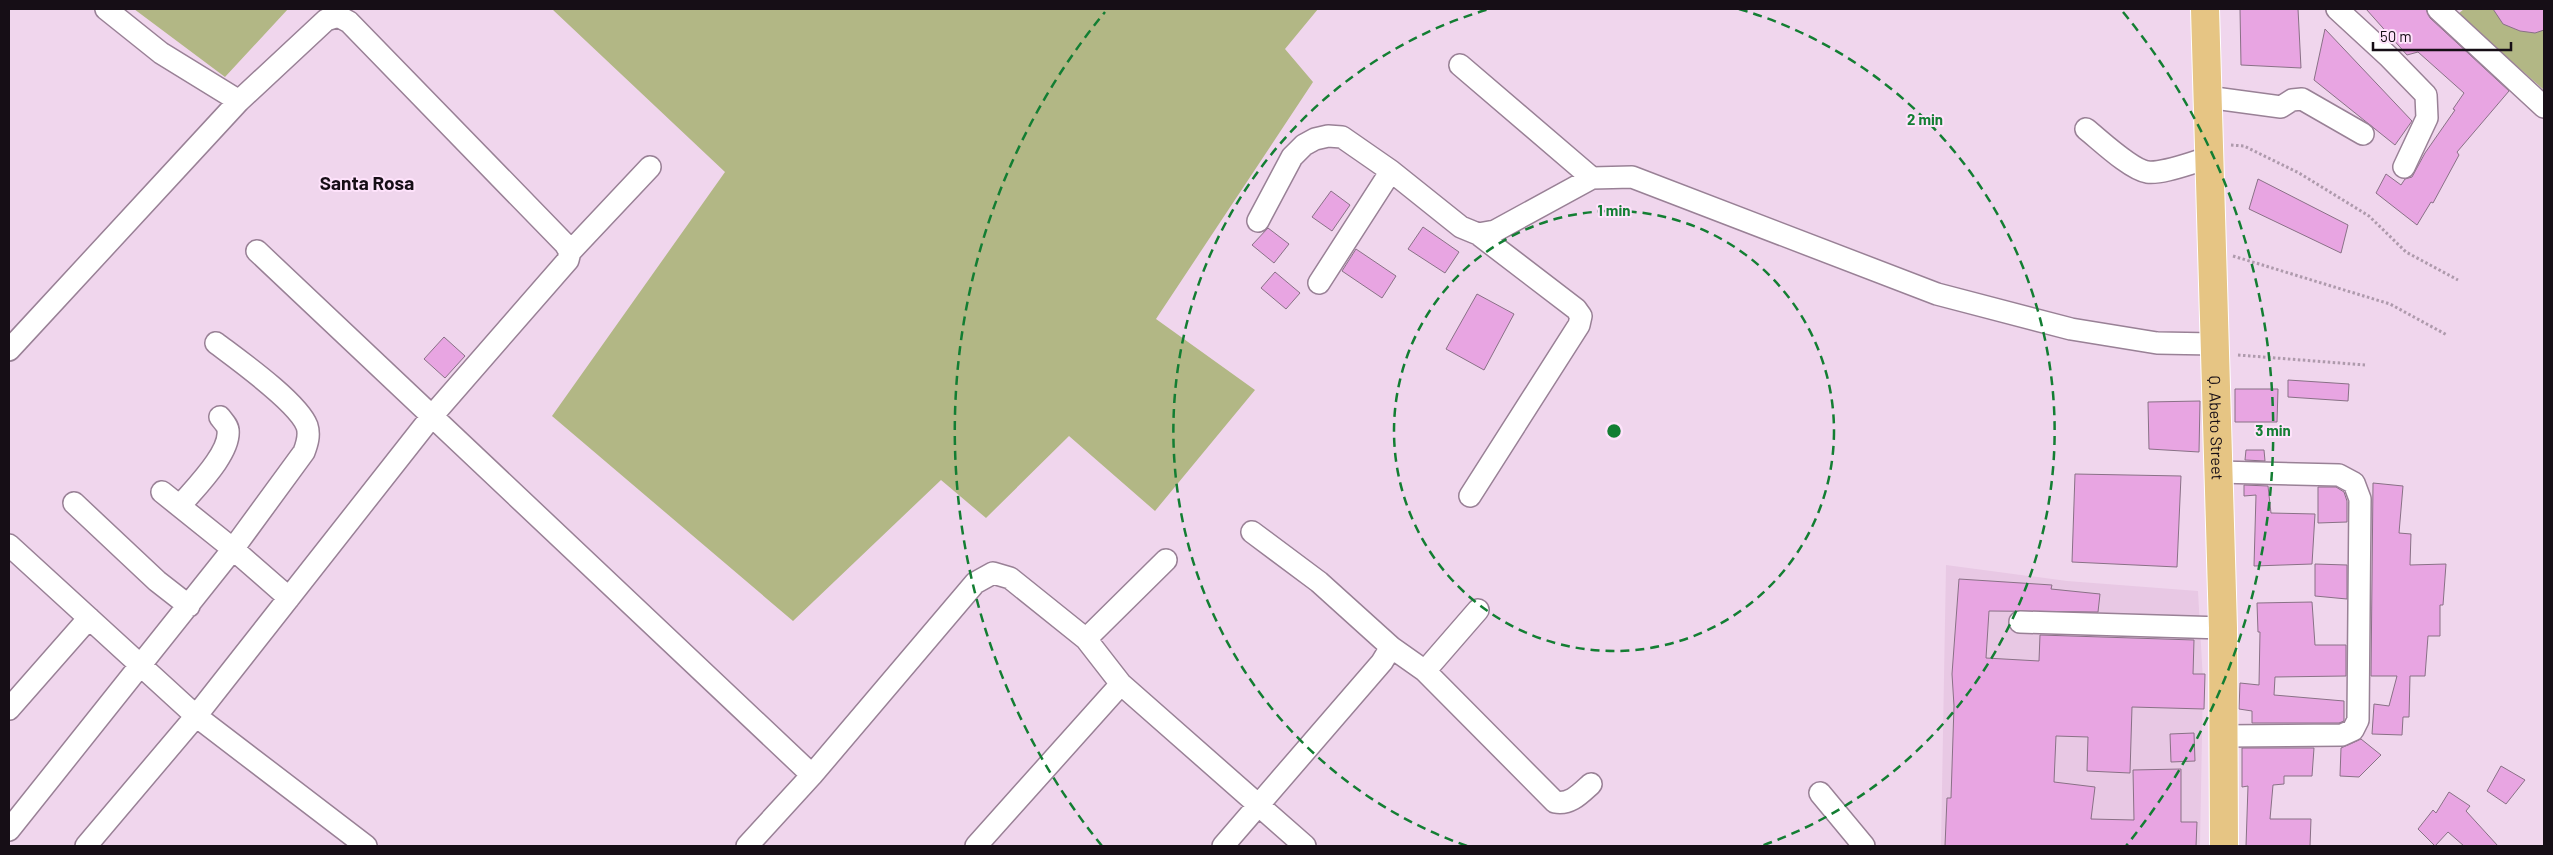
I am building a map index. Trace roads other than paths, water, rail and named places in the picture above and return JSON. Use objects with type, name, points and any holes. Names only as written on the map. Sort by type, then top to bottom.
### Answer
[{"type":"main road","name":"Q. Abeto Street","points":[[2204,9],[2223,628],[2224,846]]},
{"type":"street","points":[[106,9],[161,53],[238,102]]},
{"type":"street","points":[[2337,9],[2388,56],[2426,95],[2427,118],[2404,167]]},
{"type":"street","points":[[2438,9],[2544,106]]},
{"type":"street","points":[[9,350],[238,102],[326,20],[338,16],[349,22],[558,236],[570,252]]},
{"type":"street","points":[[1460,65],[1592,178]]},
{"type":"street","points":[[2207,97],[2281,107],[2295,99],[2302,99],[2363,134]]},
{"type":"street","points":[[2086,128],[2135,167],[2147,172],[2175,168],[2208,150]]},
{"type":"street","points":[[1258,221],[1292,157],[1304,145],[1315,139],[1328,136],[1342,137],[1391,171],[1461,227],[1478,234],[1576,308],[1581,316],[1580,325],[1470,496]]},
{"type":"street","points":[[86,846],[196,716],[432,416],[568,260],[570,252],[650,167]]},
{"type":"street","points":[[1319,283],[1391,171]]},
{"type":"street","points":[[1478,234],[1495,232],[1592,178],[1632,177],[1937,294],[2071,329],[2157,343],[2214,348]]},
{"type":"street","points":[[257,251],[812,774]]},
{"type":"street","points":[[9,830],[234,549],[304,452],[308,434],[303,419],[267,382],[216,343]]},
{"type":"street","points":[[180,506],[225,447],[228,428],[220,417]]},
{"type":"street","points":[[2218,472],[2339,475],[2354,482],[2360,499],[2358,720],[2353,730],[2342,735],[2224,736]]},
{"type":"street","points":[[162,492],[234,549],[289,598]]},
{"type":"street","points":[[74,503],[157,581],[189,606]]},
{"type":"street","points":[[1252,532],[1319,582],[1391,647],[1424,671],[1555,802],[1563,804],[1572,800],[1591,784]]},
{"type":"street","points":[[9,545],[196,716],[366,846]]},
{"type":"street","points":[[1086,639],[1166,560]]},
{"type":"street","points":[[747,846],[812,774],[975,583],[993,573],[1010,578],[1086,639],[1120,684],[1258,807],[1306,846]]},
{"type":"street","points":[[1424,671],[1478,610]]},
{"type":"street","points":[[9,709],[89,618]]},
{"type":"street","points":[[2020,622],[2223,628]]},
{"type":"street","points":[[1224,846],[1382,662],[1391,647]]},
{"type":"street","points":[[976,846],[1120,684]]},
{"type":"street","points":[[1820,793],[1864,846]]},
{"type":"district","name":"Santa Rosa","points":[[367,182]]}]
